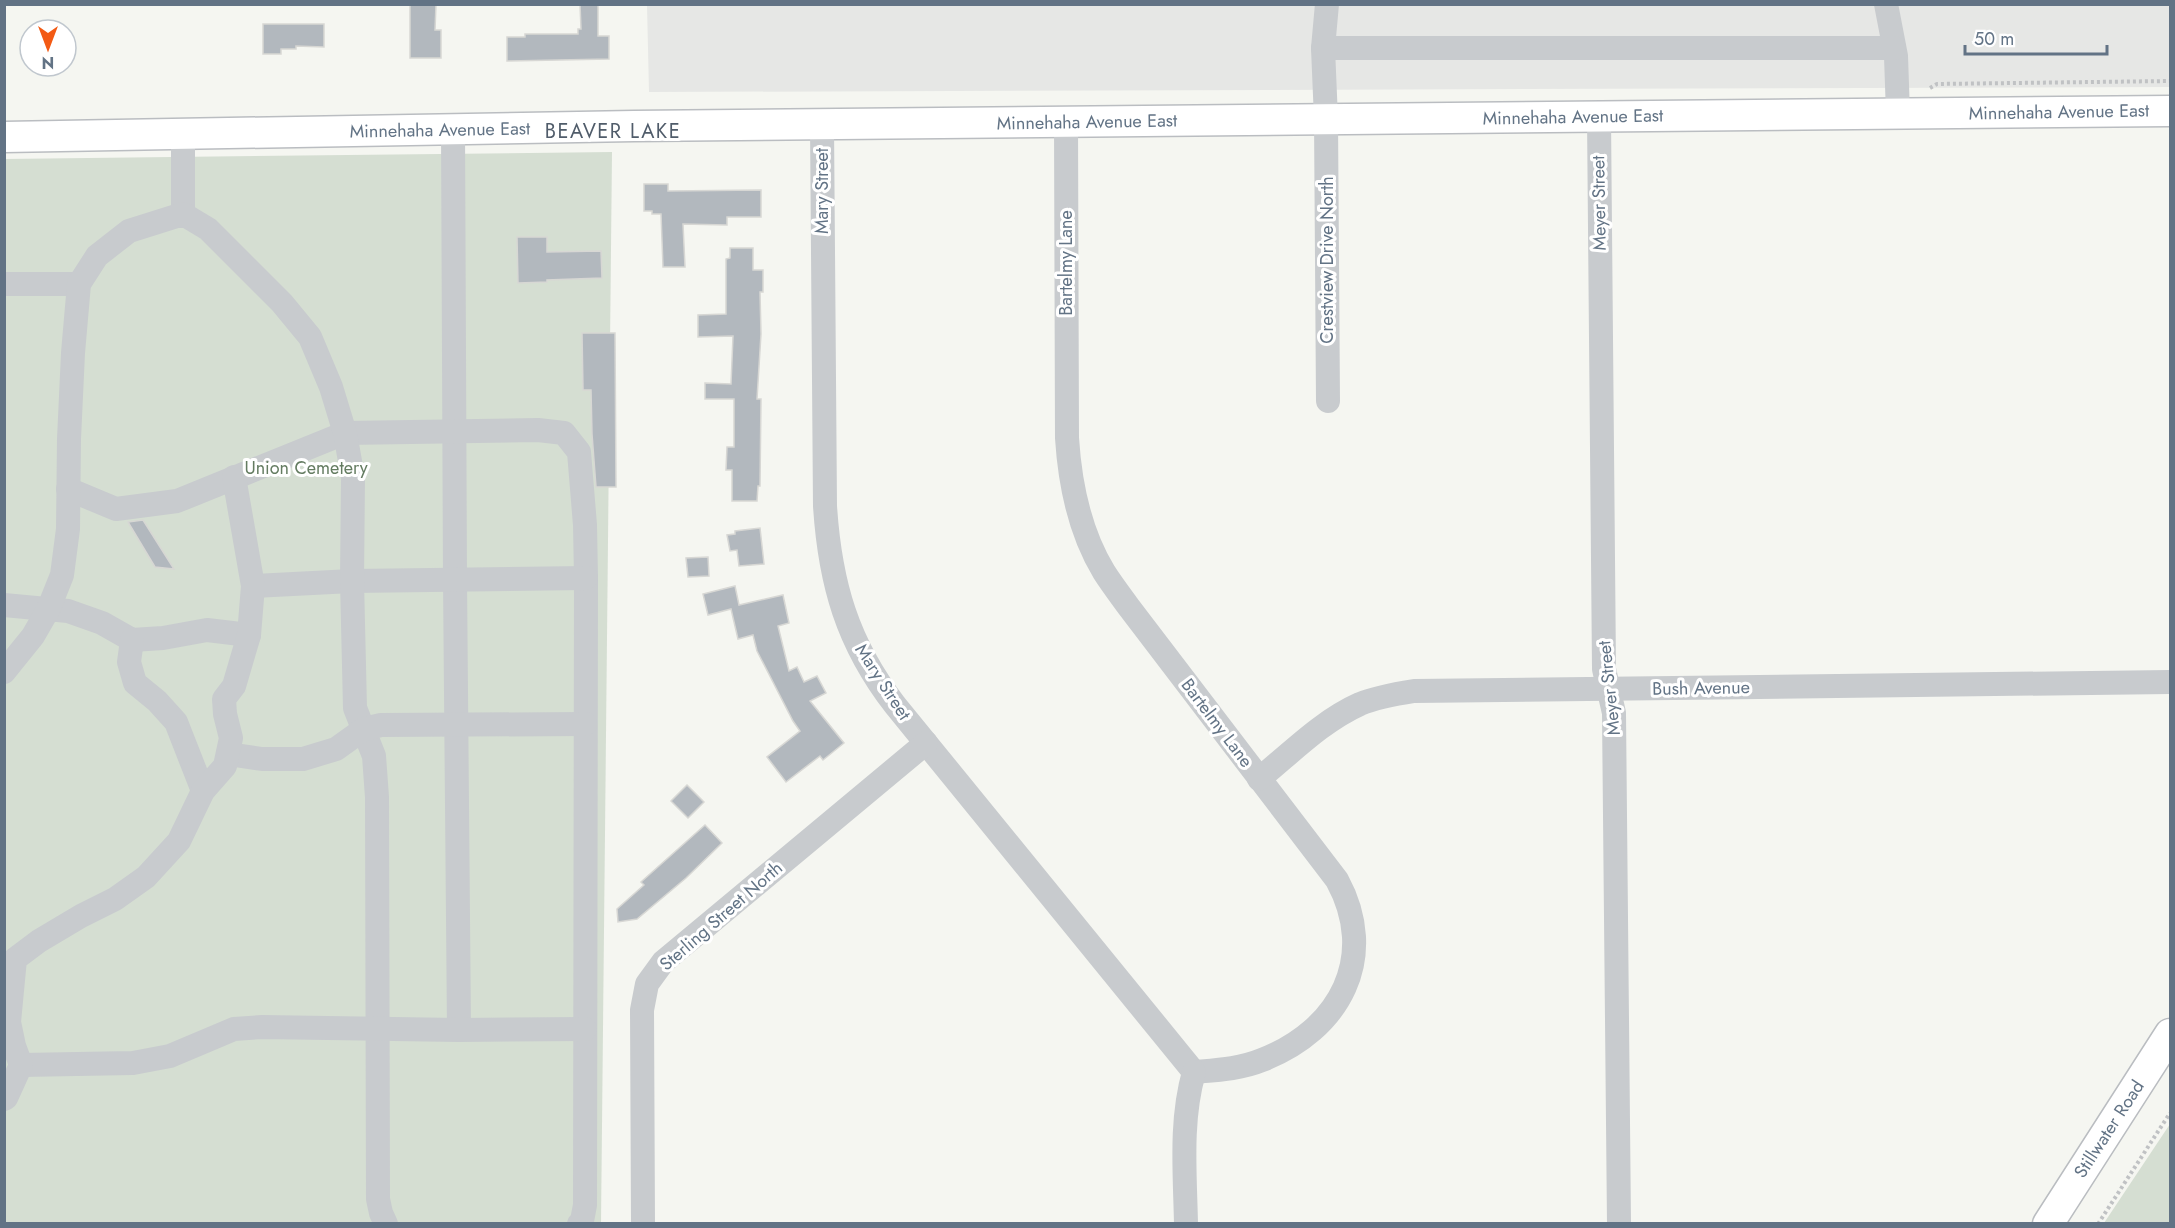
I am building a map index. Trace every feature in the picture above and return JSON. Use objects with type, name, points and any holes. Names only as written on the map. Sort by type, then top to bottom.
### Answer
[{"type":"main road","name":"Minnehaha Avenue East","points":[[4,137],[822,124],[2170,111]]},
{"type":"main road","name":"Stillwater Road","points":[[2048,1224],[2170,1034]]},
{"type":"street","name":"Crestview Drive North","points":[[1327,4],[1323,48],[1326,119],[1328,401]]},
{"type":"street","points":[[1886,4],[1894,48],[1898,114]]},
{"type":"street","points":[[1323,48],[1894,48]]},
{"type":"street","name":"Meyer Street","points":[[1599,117],[1604,669],[1614,713],[1619,1224]]},
{"type":"street","name":"Bartelmy Lane","points":[[1066,122],[1067,438],[1076,507],[1103,571],[1337,880],[1347,898],[1356,939],[1349,980],[1340,999],[1327,1015],[1294,1044],[1276,1054],[1242,1066],[1194,1072]]},
{"type":"street","name":"Mary Street","points":[[822,124],[827,547],[836,588],[849,628],[863,656],[887,694],[1194,1072]]},
{"type":"street","points":[[453,129],[454,579],[459,1030]]},
{"type":"street","points":[[183,134],[183,214]]},
{"type":"street","points":[[4,672],[33,636],[48,610],[62,575],[68,529],[73,353],[80,284],[97,256],[129,231],[183,214],[208,229],[282,303],[310,337],[331,387],[345,434],[353,478],[352,581],[356,708],[374,756],[377,797],[378,1199],[386,1224]]},
{"type":"street","points":[[4,284],[80,284]]},
{"type":"street","points":[[68,489],[116,509],[177,501],[345,434],[538,430],[564,433],[579,452],[585,525],[586,578],[585,1205],[582,1221],[579,1224]]},
{"type":"street","points":[[4,1099],[21,1065],[9,1022],[10,954],[39,941],[115,899],[146,877],[179,841],[204,791],[225,766],[231,738],[224,699],[234,686],[249,635],[253,586],[234,477]]},
{"type":"street","points":[[253,586],[352,581],[586,578]]},
{"type":"street","points":[[4,605],[68,611],[102,622],[132,640],[163,638],[207,630],[249,635]]},
{"type":"street","points":[[132,640],[129,662],[135,683],[177,722],[204,791]]},
{"type":"street","name":"Bush Avenue","points":[[1259,779],[1335,717],[1360,704],[1386,695],[1414,691],[2170,682]]},
{"type":"street","points":[[228,754],[262,759],[303,759],[336,749],[364,729],[381,725],[585,724]]},
{"type":"street","name":"Sterling Street North","points":[[643,1224],[642,1010],[647,984],[663,962],[926,743]]},
{"type":"street","points":[[21,1065],[133,1063],[170,1056],[234,1029],[262,1027],[585,1029]]},
{"type":"street","points":[[1186,1224],[1185,1115],[1187,1096],[1194,1072]]},
{"type":"path","points":[[2098,1224],[2170,1113]]},
{"type":"shaded area","points":[[647,5],[2170,5],[2170,87],[649,92]]},
{"type":"green space","name":"Union Cemetery","points":[[612,152],[601,1223],[5,1223],[4,159]]},
{"type":"green space","points":[[2170,1124],[2170,1223],[2104,1223]]},
{"type":"building","points":[[410,4],[436,4],[435,30],[441,30],[441,58],[410,58]]},
{"type":"building","points":[[580,4],[598,4],[598,36],[609,36],[609,59],[507,61],[507,37],[525,37],[525,34],[578,34],[578,29],[581,29]]},
{"type":"building","points":[[263,24],[324,24],[324,47],[296,46],[296,49],[281,49],[281,54],[263,54]]},
{"type":"building","points":[[644,184],[668,184],[668,191],[761,190],[761,217],[727,217],[727,225],[683,224],[685,267],[663,267],[661,214],[644,211]]},
{"type":"building","points":[[517,237],[547,237],[547,252],[601,251],[602,278],[518,283]]},
{"type":"building","points":[[730,248],[753,248],[753,270],[763,270],[763,292],[760,292],[761,334],[757,399],[761,399],[760,486],[758,486],[757,501],[732,501],[732,470],[726,470],[727,447],[734,447],[734,399],[705,399],[705,383],[731,384],[733,336],[698,337],[698,315],[726,314],[726,259],[730,258]]},
{"type":"building","points":[[582,333],[615,333],[616,487],[596,487],[591,390],[583,390]]},
{"type":"building","points":[[143,520],[174,569],[155,567],[128,522]]},
{"type":"building","points":[[760,528],[764,564],[739,566],[737,550],[730,551],[727,535],[735,534],[735,531]]},
{"type":"building","points":[[708,557],[709,576],[688,577],[686,558]]},
{"type":"building","points":[[735,586],[739,605],[783,595],[789,623],[778,626],[789,671],[797,667],[804,682],[817,676],[826,693],[810,701],[844,743],[823,760],[820,756],[786,782],[767,757],[800,731],[757,651],[753,635],[738,639],[731,609],[708,615],[703,594]]},
{"type":"building","points":[[687,785],[704,802],[688,818],[671,801]]},
{"type":"building","points":[[705,825],[722,843],[686,878],[637,919],[618,922],[617,909],[644,885],[641,882]]},
{"type":"district","name":"BEAVER LAKE","points":[[613,131]]}]
